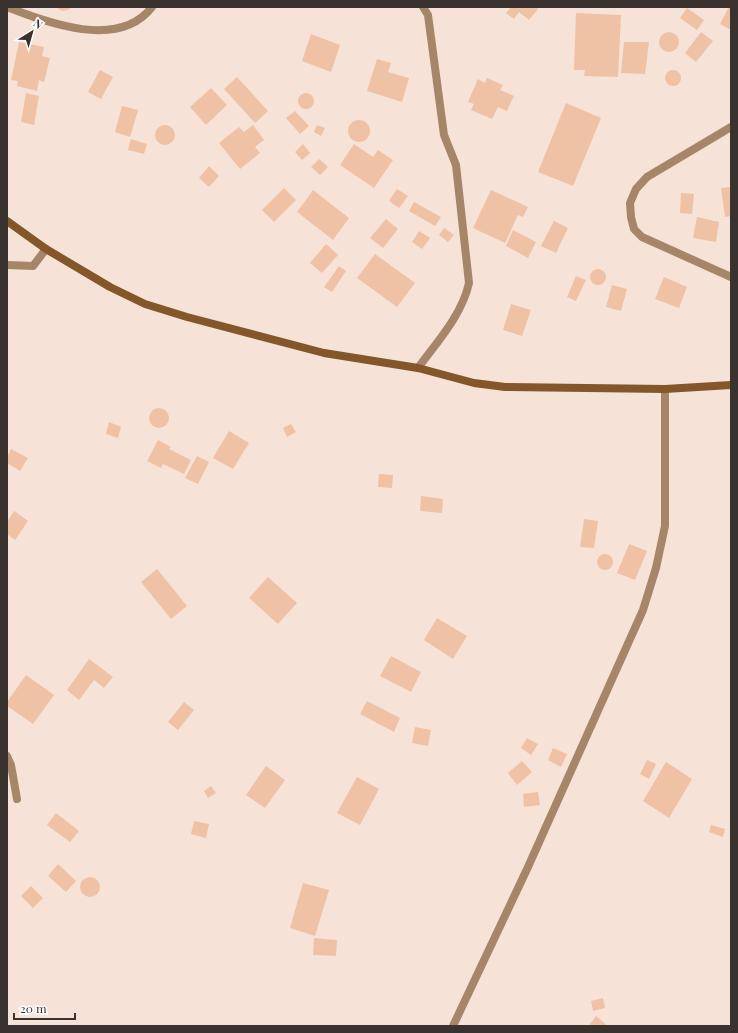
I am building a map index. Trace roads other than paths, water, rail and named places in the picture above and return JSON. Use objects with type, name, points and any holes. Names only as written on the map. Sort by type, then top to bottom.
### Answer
[{"type":"street","points":[[7,7],[47,22],[93,30],[121,28],[145,16],[152,7]]},
{"type":"street","points":[[418,368],[457,314],[466,297],[469,283],[456,166],[444,135],[428,15],[422,7]]},
{"type":"street","points":[[731,127],[647,177],[636,189],[630,203],[634,229],[642,237],[731,277]]},
{"type":"street","points":[[7,221],[46,249],[110,287],[145,304],[187,317],[324,353],[418,368],[474,383],[505,386],[665,389],[731,385]]},
{"type":"street","points":[[7,265],[33,266],[46,249]]},
{"type":"street","points":[[453,1026],[528,867],[643,610],[656,568],[665,526],[665,389]]},
{"type":"street","points":[[7,756],[11,765],[17,799]]}]
